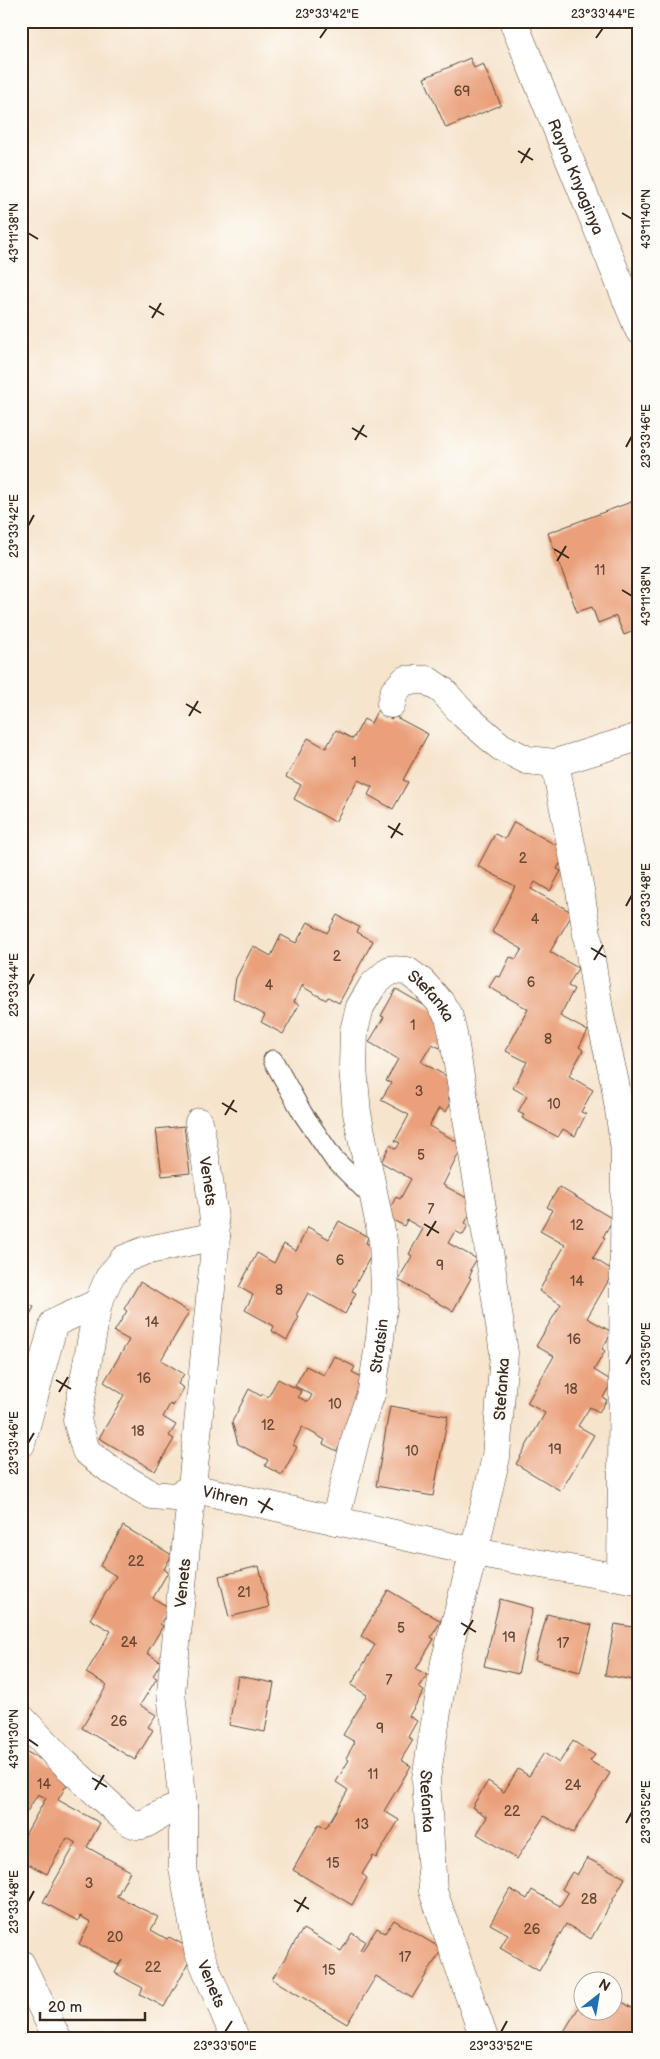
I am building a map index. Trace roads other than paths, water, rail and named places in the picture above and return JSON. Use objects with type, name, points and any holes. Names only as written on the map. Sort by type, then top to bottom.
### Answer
[{"type":"street","name":"Rayna Knyaginya","points":[[513,21],[639,330]]},
{"type":"street","points":[[391,704],[394,692],[405,680],[427,680],[443,691],[464,715],[501,747],[527,760],[555,763],[639,736]]},
{"type":"street","points":[[555,763],[580,890],[600,1016],[615,1083],[624,1150],[630,1579]]},
{"type":"street","name":"Stefanka","points":[[369,1166],[357,1112],[353,1068],[354,1031],[360,1007],[374,985],[390,970],[407,971],[422,982],[440,1002],[449,1017],[487,1238],[504,1353],[496,1457],[474,1552],[445,1662],[426,1778],[433,1891],[484,2038]]},
{"type":"street","name":"Venets","points":[[199,1122],[216,1236],[171,1692],[183,1806],[183,1868],[198,1950],[235,2038]]},
{"type":"street","name":"Stratsin","points":[[335,1521],[357,1433],[372,1391],[380,1338],[385,1263],[369,1166]]},
{"type":"street","name":"Vihren","points":[[216,1236],[144,1251],[124,1259],[108,1278],[98,1303],[77,1420],[86,1451],[112,1471],[152,1495],[175,1497],[192,1488],[474,1552],[630,1579]]},
{"type":"street","points":[[21,1444],[54,1323],[98,1303]]},
{"type":"street","points":[[21,1718],[60,1758],[125,1819],[134,1825],[142,1826],[160,1815],[183,1806]]},
{"type":"street","points":[[21,1964],[57,2038]]},
{"type":"lane","points":[[273,1060],[303,1114],[333,1158],[375,1200]]}]
